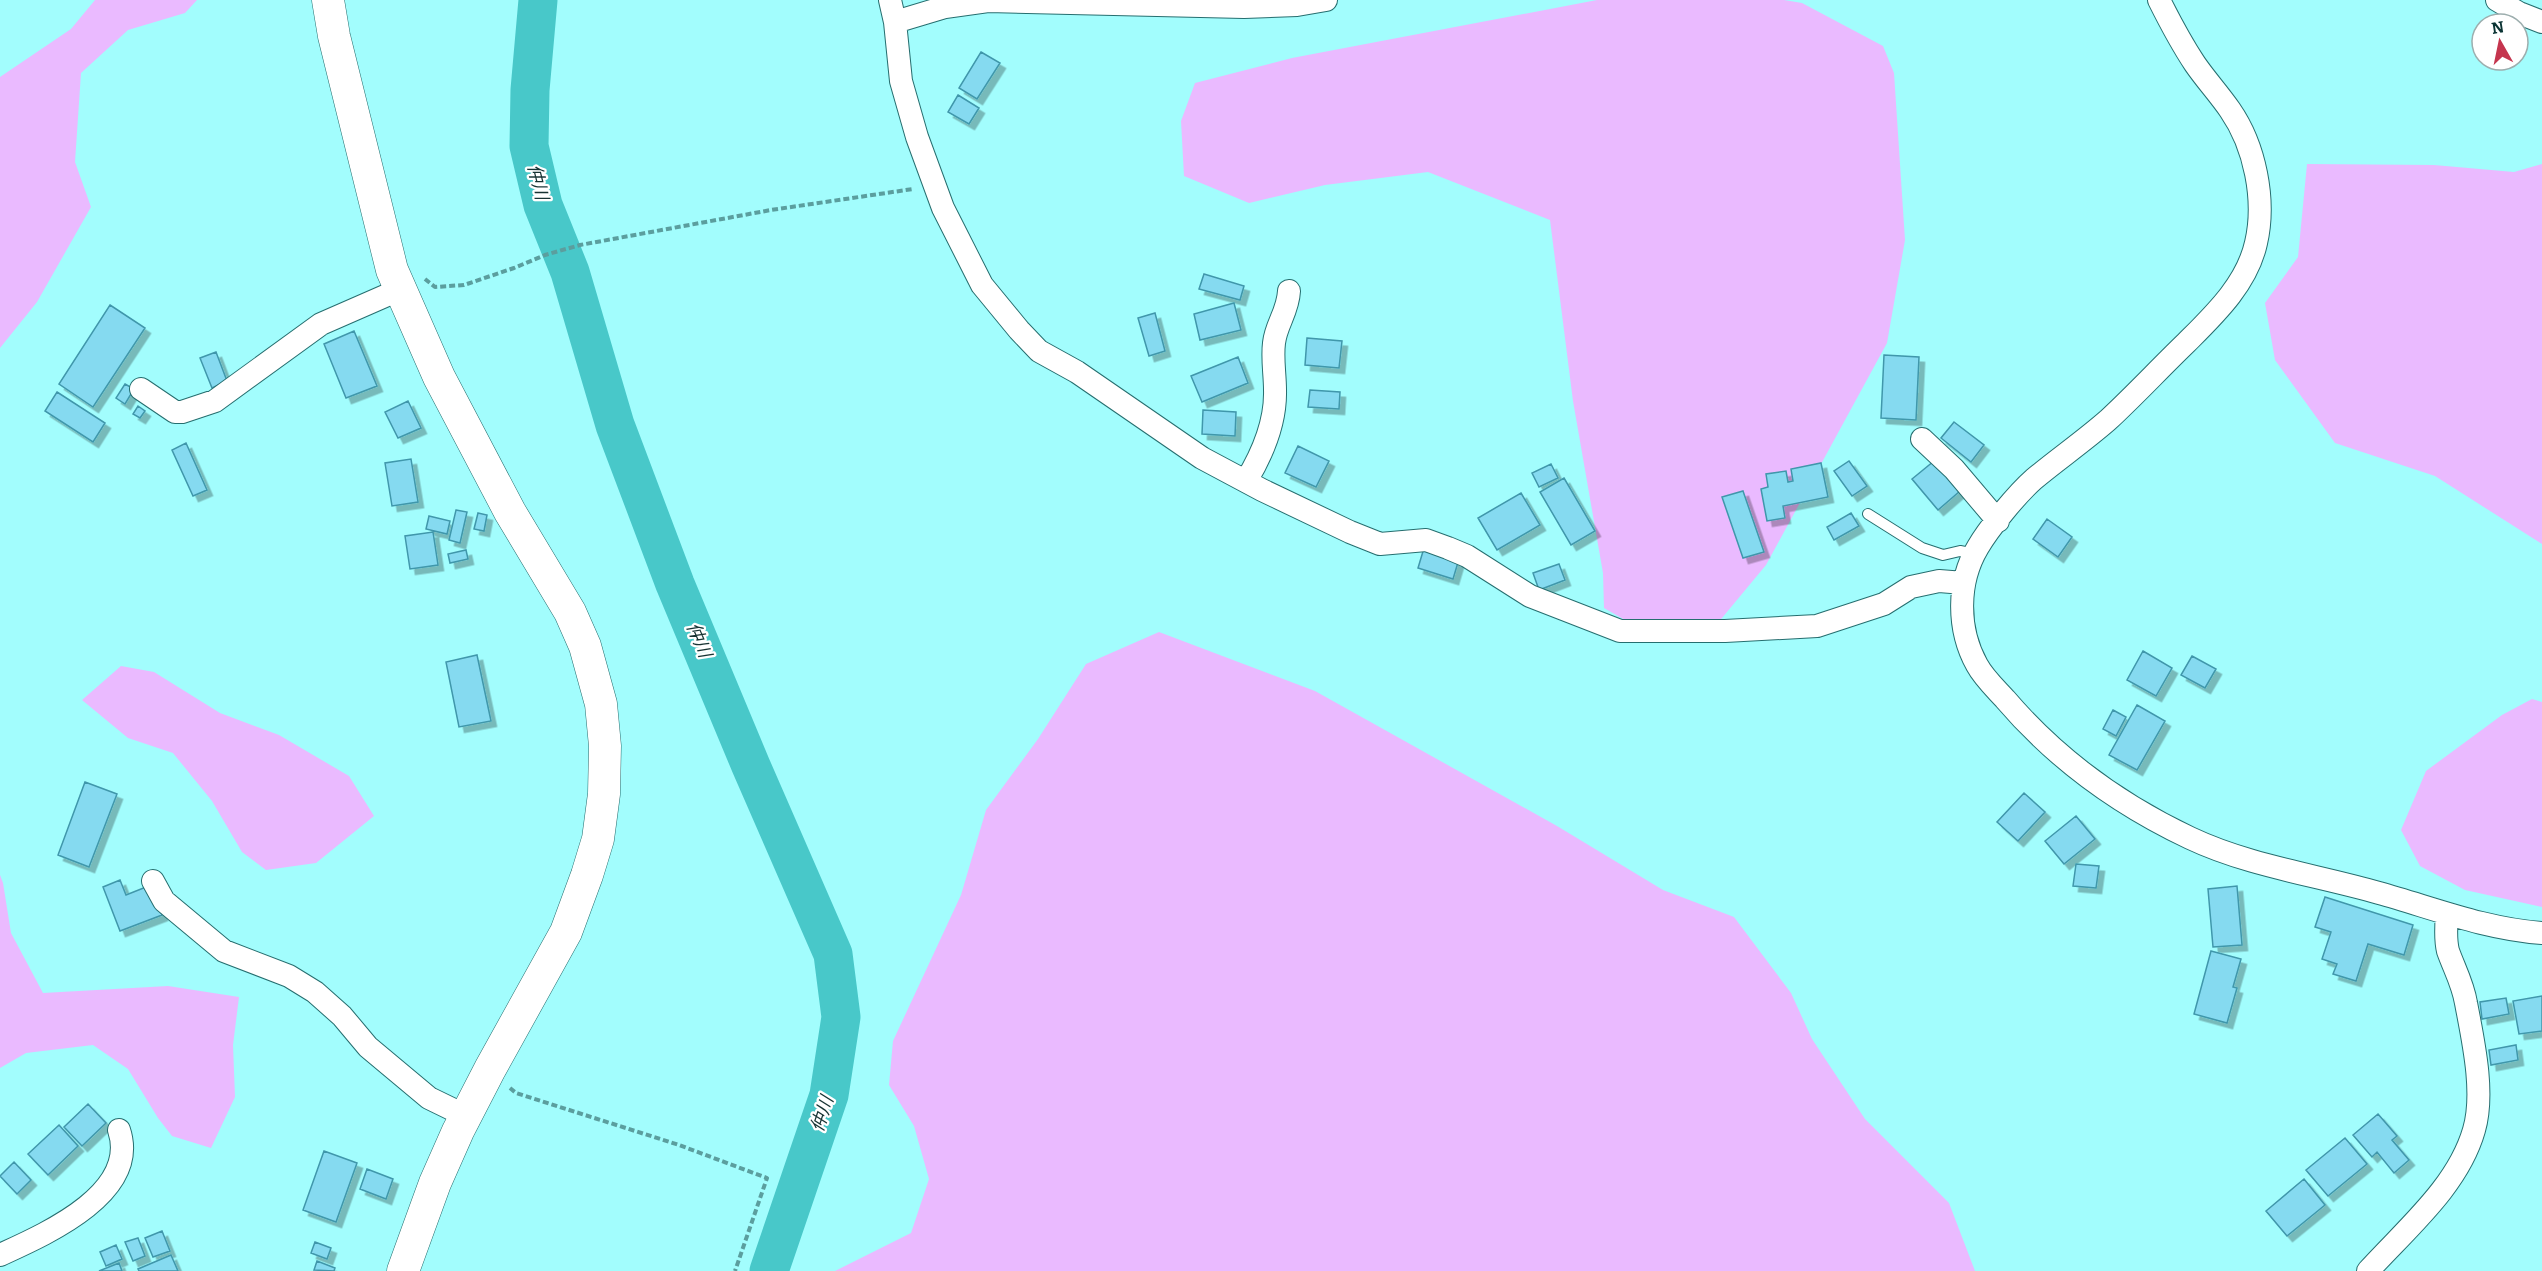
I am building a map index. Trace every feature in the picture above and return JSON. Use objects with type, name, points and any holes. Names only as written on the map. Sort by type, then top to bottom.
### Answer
[{"type":"street","points":[[328,0],[334,36],[392,270],[411,283],[439,377],[510,512],[570,612],[585,645],[601,704],[605,746],[604,794],[598,839],[566,932],[466,1116],[435,1183],[403,1271]]},
{"type":"street","points":[[890,0],[902,81],[917,137],[943,208],[982,285],[1039,351],[1077,372],[1202,458],[1350,532],[1380,544],[1426,540],[1448,548],[1467,556],[1530,596],[1620,631],[1725,631],[1817,626],[1884,604],[1911,587],[1939,581],[1964,584]]},
{"type":"street","points":[[895,22],[945,7],[988,1],[1244,7],[1297,5],[1326,0]]},
{"type":"street","points":[[2159,0],[2193,61],[2231,111],[2242,132],[2257,173],[2259,226],[2256,247],[2246,270],[2224,304],[2107,420],[2031,482],[1998,521],[1975,554],[1964,584],[1961,604],[1965,629],[1977,666],[2024,721],[2078,772],[2135,810],[2194,840],[2262,863],[2380,893],[2447,915],[2542,933]]},
{"type":"street","points":[[2497,0],[2518,13],[2542,22]]},
{"type":"street","points":[[141,389],[174,412],[215,401],[321,324],[411,283]]},
{"type":"street","points":[[1246,481],[1261,456],[1272,419],[1275,391],[1274,341],[1288,307],[1289,291]]},
{"type":"street","points":[[1922,439],[1954,469],[1998,521]]},
{"type":"street","points":[[153,881],[164,901],[224,951],[289,976],[315,992],[342,1016],[369,1047],[429,1098],[466,1116]]},
{"type":"street","points":[[2368,1271],[2449,1180],[2464,1155],[2475,1128],[2478,1096],[2474,1047],[2464,992],[2448,949],[2447,915]]},
{"type":"street","points":[[0,1256],[63,1223],[99,1195],[118,1173],[122,1154],[122,1141],[118,1130]]},
{"type":"lane","points":[[1868,514],[1922,548],[1942,555],[1960,551],[1975,554]]},
{"type":"path","points":[[411,283],[435,287],[464,285],[579,245],[771,210],[912,189],[932,179]]},
{"type":"path","points":[[490,1069],[516,1093],[679,1145],[767,1178],[735,1271]]},
{"type":"shaded area","points":[[95,0],[197,0],[185,13],[128,30],[81,73],[75,162],[91,207],[37,302],[0,348],[0,77],[71,29]]},
{"type":"shaded area","points":[[1597,0],[1784,0],[1802,3],[1883,46],[1894,73],[1905,240],[1887,343],[1766,565],[1712,630],[1639,628],[1604,608],[1603,573],[1573,401],[1550,220],[1428,172],[1325,185],[1249,203],[1184,176],[1181,121],[1195,83],[1292,58]]},
{"type":"shaded area","points":[[2307,164],[2434,165],[2514,172],[2542,164],[2542,544],[2435,476],[2335,443],[2275,360],[2265,303],[2298,257]]},
{"type":"shaded area","points":[[1159,632],[1315,691],[1557,826],[1663,890],[1734,917],[1791,993],[1812,1039],[1865,1119],[1949,1203],[1975,1271],[835,1271],[911,1233],[929,1179],[914,1126],[889,1085],[893,1041],[961,895],[986,810],[1038,739],[1086,664]]},
{"type":"shaded area","points":[[121,666],[154,672],[220,713],[279,735],[349,776],[374,816],[316,863],[266,870],[242,852],[212,801],[173,753],[128,738],[82,700]]},
{"type":"shaded area","points":[[2532,699],[2542,702],[2542,907],[2465,890],[2420,866],[2401,830],[2426,771],[2502,715]]},
{"type":"shaded area","points":[[0,875],[11,933],[43,993],[168,986],[239,997],[233,1045],[235,1097],[211,1148],[172,1136],[158,1118],[128,1069],[93,1045],[26,1053],[0,1068]]},
{"type":"building","points":[[981,52],[1000,63],[977,99],[959,88]]},
{"type":"building","points":[[958,95],[979,108],[969,124],[948,112]]},
{"type":"building","points":[[1204,274],[1244,286],[1240,300],[1199,289]]},
{"type":"building","points":[[1234,303],[1241,330],[1200,340],[1194,314]]},
{"type":"building","points":[[110,305],[145,328],[93,407],[59,384]]},
{"type":"building","points":[[1155,313],[1165,351],[1149,356],[1138,318]]},
{"type":"building","points":[[354,331],[377,386],[346,398],[324,344]]},
{"type":"building","points":[[1307,338],[1342,341],[1339,368],[1305,365]]},
{"type":"building","points":[[216,352],[227,381],[212,388],[200,358]]},
{"type":"building","points":[[1884,355],[1919,357],[1916,420],[1881,418]]},
{"type":"building","points":[[1238,357],[1248,383],[1202,402],[1191,376]]},
{"type":"building","points":[[125,384],[134,389],[125,404],[116,398]]},
{"type":"building","points":[[1310,390],[1340,392],[1339,409],[1308,407]]},
{"type":"building","points":[[57,392],[105,423],[93,442],[45,411]]},
{"type":"building","points":[[408,401],[421,428],[398,438],[385,412]]},
{"type":"building","points":[[138,406],[145,411],[140,418],[133,414]]},
{"type":"building","points":[[1203,410],[1236,412],[1235,436],[1202,434]]},
{"type":"building","points":[[1954,422],[1984,445],[1971,462],[1941,438]]},
{"type":"building","points":[[186,443],[207,490],[193,496],[172,450]]},
{"type":"building","points":[[1298,446],[1329,461],[1316,487],[1285,473]]},
{"type":"building","points":[[411,459],[418,502],[392,506],[385,463]]},
{"type":"building","points":[[1849,461],[1867,486],[1852,496],[1834,471]]},
{"type":"building","points":[[1934,461],[1960,491],[1938,510],[1912,479]]},
{"type":"building","points":[[1821,463],[1828,497],[1783,506],[1785,518],[1767,521],[1761,489],[1768,487],[1766,474],[1786,471],[1788,482],[1793,481],[1791,469]]},
{"type":"building","points":[[1551,464],[1558,478],[1539,487],[1532,473]]},
{"type":"building","points":[[1564,478],[1595,531],[1571,545],[1540,492]]},
{"type":"building","points":[[1743,491],[1764,552],[1743,558],[1722,497]]},
{"type":"building","points":[[1521,493],[1540,525],[1497,550],[1478,518]]},
{"type":"building","points":[[456,510],[467,512],[460,543],[449,540]]},
{"type":"building","points":[[478,513],[487,515],[484,531],[474,529]]},
{"type":"building","points":[[1851,513],[1859,526],[1834,540],[1827,527]]},
{"type":"building","points":[[429,516],[450,521],[447,534],[426,529]]},
{"type":"building","points":[[2047,519],[2072,537],[2058,557],[2033,539]]},
{"type":"building","points":[[433,532],[438,565],[410,569],[405,536]]},
{"type":"building","points":[[1424,548],[1459,559],[1453,579],[1418,568]]},
{"type":"building","points":[[466,550],[468,559],[450,563],[448,554]]},
{"type":"building","points":[[1559,564],[1565,580],[1539,590],[1533,573]]},
{"type":"building","points":[[2143,651],[2172,668],[2156,696],[2127,680]]},
{"type":"building","points":[[477,655],[491,721],[459,727],[446,662]]},
{"type":"building","points":[[2192,656],[2216,669],[2205,688],[2181,675]]},
{"type":"building","points":[[2137,705],[2165,721],[2137,770],[2109,755]]},
{"type":"building","points":[[2113,710],[2126,717],[2116,736],[2103,729]]},
{"type":"building","points":[[85,782],[117,794],[89,867],[58,855]]},
{"type":"building","points":[[2024,793],[2045,812],[2018,841],[1997,822]]},
{"type":"building","points":[[2076,816],[2095,839],[2064,864],[2045,841]]},
{"type":"building","points":[[2076,864],[2099,866],[2096,888],[2073,886]]},
{"type":"building","points":[[120,880],[126,895],[151,885],[162,915],[120,931],[103,887]]},
{"type":"building","points":[[2237,886],[2242,945],[2213,947],[2208,889]]},
{"type":"building","points":[[2325,897],[2413,925],[2404,955],[2368,944],[2356,981],[2333,974],[2337,964],[2322,959],[2331,932],[2315,927]]},
{"type":"building","points":[[2211,951],[2241,959],[2233,987],[2237,988],[2227,1023],[2194,1014]]},
{"type":"building","points":[[2542,996],[2542,1031],[2519,1034],[2513,1001]]},
{"type":"building","points":[[2506,998],[2509,1014],[2482,1019],[2480,1002]]},
{"type":"building","points":[[2516,1045],[2518,1060],[2491,1065],[2489,1050]]},
{"type":"building","points":[[88,1104],[106,1123],[82,1146],[64,1127]]},
{"type":"building","points":[[2378,1114],[2397,1136],[2392,1140],[2409,1160],[2394,1173],[2377,1152],[2372,1157],[2353,1135]]},
{"type":"building","points":[[59,1125],[78,1146],[48,1175],[28,1154]]},
{"type":"building","points":[[2345,1138],[2367,1164],[2328,1196],[2306,1170]]},
{"type":"building","points":[[324,1151],[357,1163],[336,1222],[303,1210]]},
{"type":"building","points":[[14,1162],[31,1180],[17,1194],[0,1176]]},
{"type":"building","points":[[367,1169],[393,1179],[386,1199],[360,1189]]},
{"type":"building","points":[[2304,1179],[2325,1205],[2287,1236],[2266,1211]]},
{"type":"building","points":[[162,1231],[170,1251],[153,1257],[145,1238]]},
{"type":"building","points":[[138,1238],[145,1256],[133,1261],[125,1242]]},
{"type":"building","points":[[315,1242],[331,1248],[327,1259],[311,1253]]},
{"type":"building","points":[[116,1245],[122,1259],[106,1266],[100,1252]]},
{"type":"building","points":[[171,1255],[178,1271],[139,1271],[138,1269]]},
{"type":"building","points":[[317,1261],[335,1268],[334,1271],[314,1270]]},
{"type":"building","points":[[119,1263],[122,1271],[99,1271]]},
{"type":"waterway","name":"仲川","points":[[538,0],[530,90],[529,146],[543,205],[570,272],[615,425],[675,584],[833,954],[841,1017],[829,1095],[769,1271]]}]
